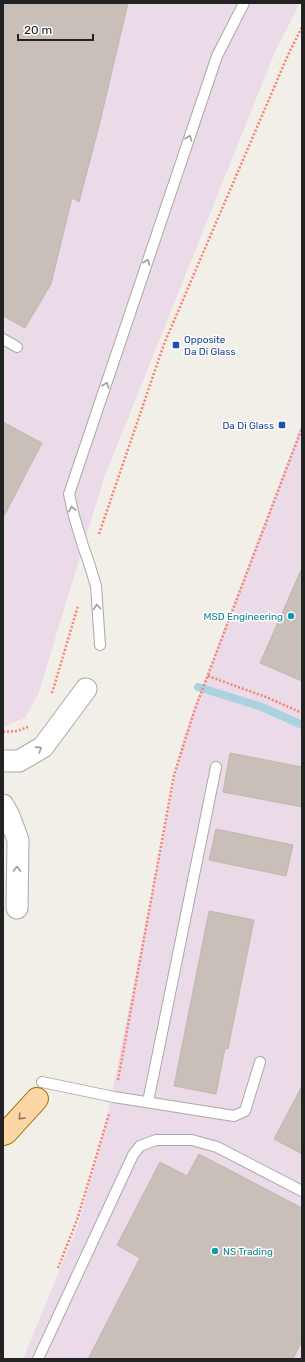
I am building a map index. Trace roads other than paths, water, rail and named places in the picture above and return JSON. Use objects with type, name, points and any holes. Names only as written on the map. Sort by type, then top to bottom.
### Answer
[{"type":"main road","points":[[3,1134],[6,1133],[39,1091]]},
{"type":"street","points":[[3,761],[19,761],[43,748],[86,689]]},
{"type":"street","points":[[3,805],[10,816],[18,840],[17,908]]},
{"type":"lane","points":[[100,646],[96,586],[90,563],[80,539],[69,494],[217,56],[244,3]]},
{"type":"lane","points":[[3,339],[17,347]]},
{"type":"lane","points":[[148,1102],[216,766]]},
{"type":"lane","points":[[39,1091],[114,1097],[234,1116],[245,1110],[260,1062]]},
{"type":"lane","points":[[38,1359],[129,1162],[140,1146],[156,1140],[192,1140],[217,1147],[302,1191]]},
{"type":"waterway","points":[[198,687],[262,707],[302,725]]},
{"type":"place","name":"Opposite Da Di Glass","points":[[176,345]]},
{"type":"place","name":"Da Di Glass","points":[[282,425]]},
{"type":"place","name":"MSD Engineering","points":[[291,616]]},
{"type":"place","name":"NS Trading","points":[[215,1251]]}]
